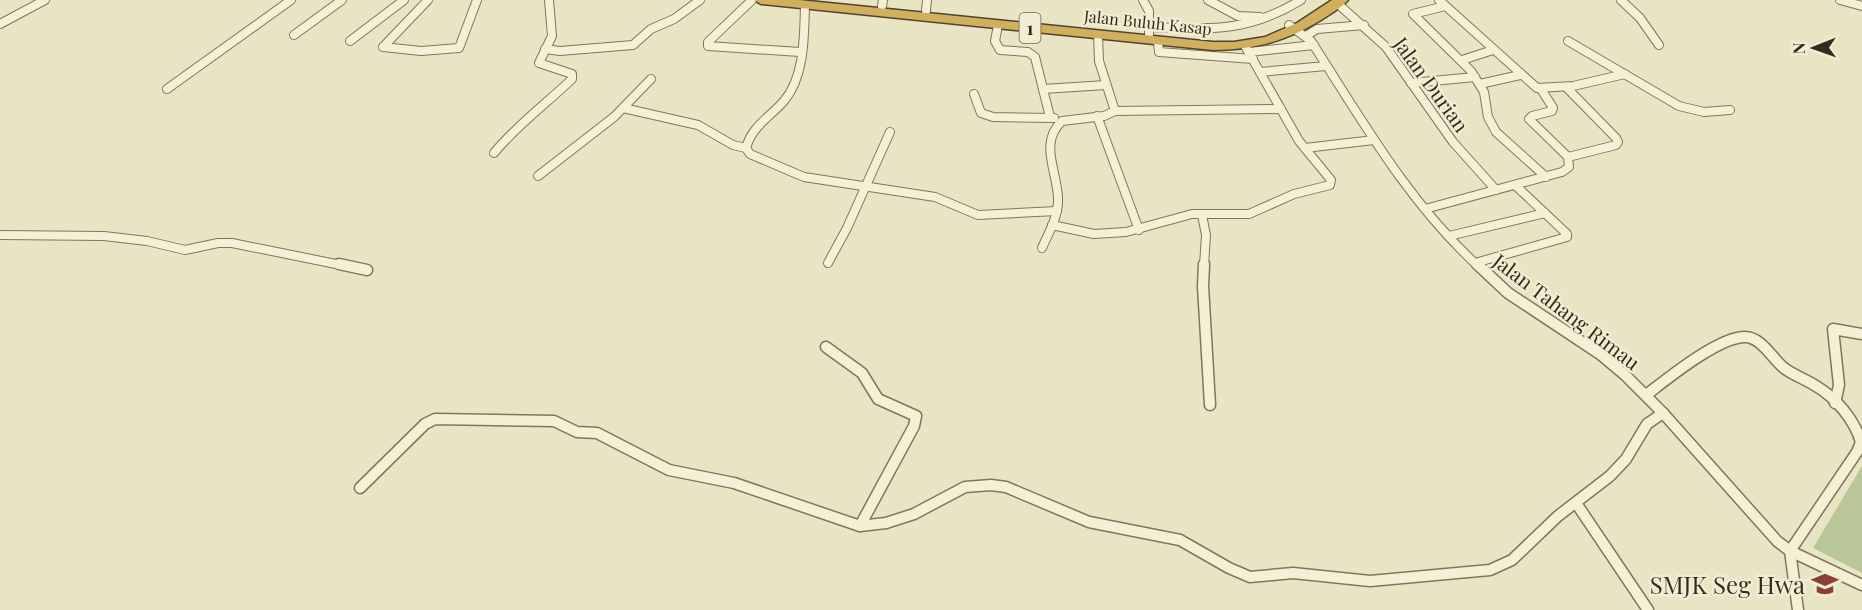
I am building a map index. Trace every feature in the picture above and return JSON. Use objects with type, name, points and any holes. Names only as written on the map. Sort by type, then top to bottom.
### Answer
[{"type":"highway","name":"Jalan Buluh Kasap","points":[[761,0],[1098,35],[1152,35],[1249,53],[1297,30],[1335,1]]},
{"type":"highway","name":"Jalan Buluh Kasap","points":[[828,0],[926,5],[1203,40],[1246,40],[1297,30]]},
{"type":"street","points":[[0,24],[45,0]]},
{"type":"street","points":[[166,89],[291,0]]},
{"type":"street","points":[[294,35],[342,0]]},
{"type":"street","points":[[350,41],[404,0]]},
{"type":"street","points":[[428,0],[383,47],[440,52],[455,50],[459,48],[477,0]]},
{"type":"street","points":[[494,153],[516,128],[572,79],[572,74],[568,72],[540,64],[539,60],[552,36],[549,0]]},
{"type":"street","points":[[545,49],[560,51],[633,45],[651,29],[674,19],[700,0]]},
{"type":"street","points":[[752,0],[708,42],[708,46],[800,52]]},
{"type":"street","points":[[1143,0],[1149,11],[1152,35],[1239,28],[1274,15],[1301,0]]},
{"type":"street","points":[[1208,0],[1222,6],[1239,18],[1249,19],[1274,15]]},
{"type":"street","points":[[1438,0],[1532,86],[1541,89],[1566,87],[1625,74]]},
{"type":"street","points":[[1621,0],[1640,18],[1659,45]]},
{"type":"street","points":[[1840,0],[1862,6]]},
{"type":"street","name":"Jalan Durian","points":[[1335,1],[1386,47],[1454,142],[1496,190]]},
{"type":"street","points":[[746,148],[750,136],[790,94],[796,79],[805,5]]},
{"type":"street","points":[[1445,6],[1413,14],[1462,60],[1477,80],[1488,117],[1496,132],[1546,177]]},
{"type":"street","points":[[998,25],[995,41],[998,47],[1004,51],[1032,54],[1050,117]]},
{"type":"street","points":[[1297,30],[1364,25]]},
{"type":"street","name":"Jalan Tahang Rimau","points":[[1297,30],[1314,45],[1401,181],[1474,263],[1519,301],[1600,354],[1646,395],[1767,531],[1790,550],[1862,585]]},
{"type":"street","points":[[1098,35],[1099,61],[1115,111]]},
{"type":"street","points":[[1568,40],[1694,112],[1709,114],[1730,110]]},
{"type":"street","points":[[1052,225],[1094,234],[1139,230],[1180,217],[1249,214],[1294,194],[1330,185],[1331,180],[1305,148],[1249,53],[1314,45]]},
{"type":"street","points":[[1462,60],[1493,50]]},
{"type":"street","points":[[1260,72],[1326,66]]},
{"type":"street","points":[[1411,83],[1477,80],[1520,75]]},
{"type":"street","points":[[538,176],[623,108],[651,79]]},
{"type":"street","points":[[1043,89],[1106,85]]},
{"type":"street","points":[[1566,87],[1618,142],[1616,145],[1568,157]]},
{"type":"street","points":[[1425,209],[1546,177],[1569,167],[1568,157],[1529,119],[1532,116],[1552,111],[1553,108],[1541,89]]},
{"type":"street","points":[[974,94],[978,109],[988,116],[1050,117],[1062,121],[1111,114],[1115,111],[1281,109]]},
{"type":"street","points":[[623,108],[698,125],[733,145],[746,148],[753,156],[791,173],[816,180],[935,197],[978,215],[1057,211]]},
{"type":"street","points":[[1097,116],[1139,230]]},
{"type":"street","points":[[1042,248],[1057,211],[1058,194],[1049,148],[1059,123],[1062,121]]},
{"type":"street","points":[[828,263],[841,242],[890,132]]},
{"type":"street","points":[[1305,148],[1374,140]]},
{"type":"street","points":[[1474,263],[1565,239],[1567,234],[1515,185]]},
{"type":"street","points":[[1449,236],[1545,213]]},
{"type":"street","points":[[1202,215],[1206,235],[1203,286],[1210,405]]},
{"type":"street","points":[[0,235],[104,236],[147,241],[184,250],[218,243],[232,243],[367,270]]},
{"type":"street","points":[[1835,403],[1839,385],[1833,329],[1862,334]]},
{"type":"street","points":[[1646,395],[1706,354],[1736,339],[1745,338],[1757,341],[1782,366],[1821,390],[1856,427],[1861,442],[1857,452],[1790,550],[1798,587],[1798,610]]},
{"type":"street","points":[[826,347],[862,373],[878,399],[916,416],[914,426],[860,526]]},
{"type":"street","points":[[360,488],[425,424],[435,419],[554,422],[577,432],[597,433],[669,470],[734,483],[860,526],[886,523],[914,513],[965,487],[991,485],[1023,494],[1089,522],[1180,540],[1229,568],[1250,577],[1293,573],[1370,580],[1482,571],[1501,566],[1512,560],[1558,516],[1610,476],[1626,459],[1647,424],[1664,413]]},
{"type":"street","points":[[1576,503],[1648,610]]},
{"type":"green space","points":[[1862,466],[1862,573],[1813,548]]},
{"type":"place","name":"SMJK Seg Hwa","points":[[1825,584]]}]
